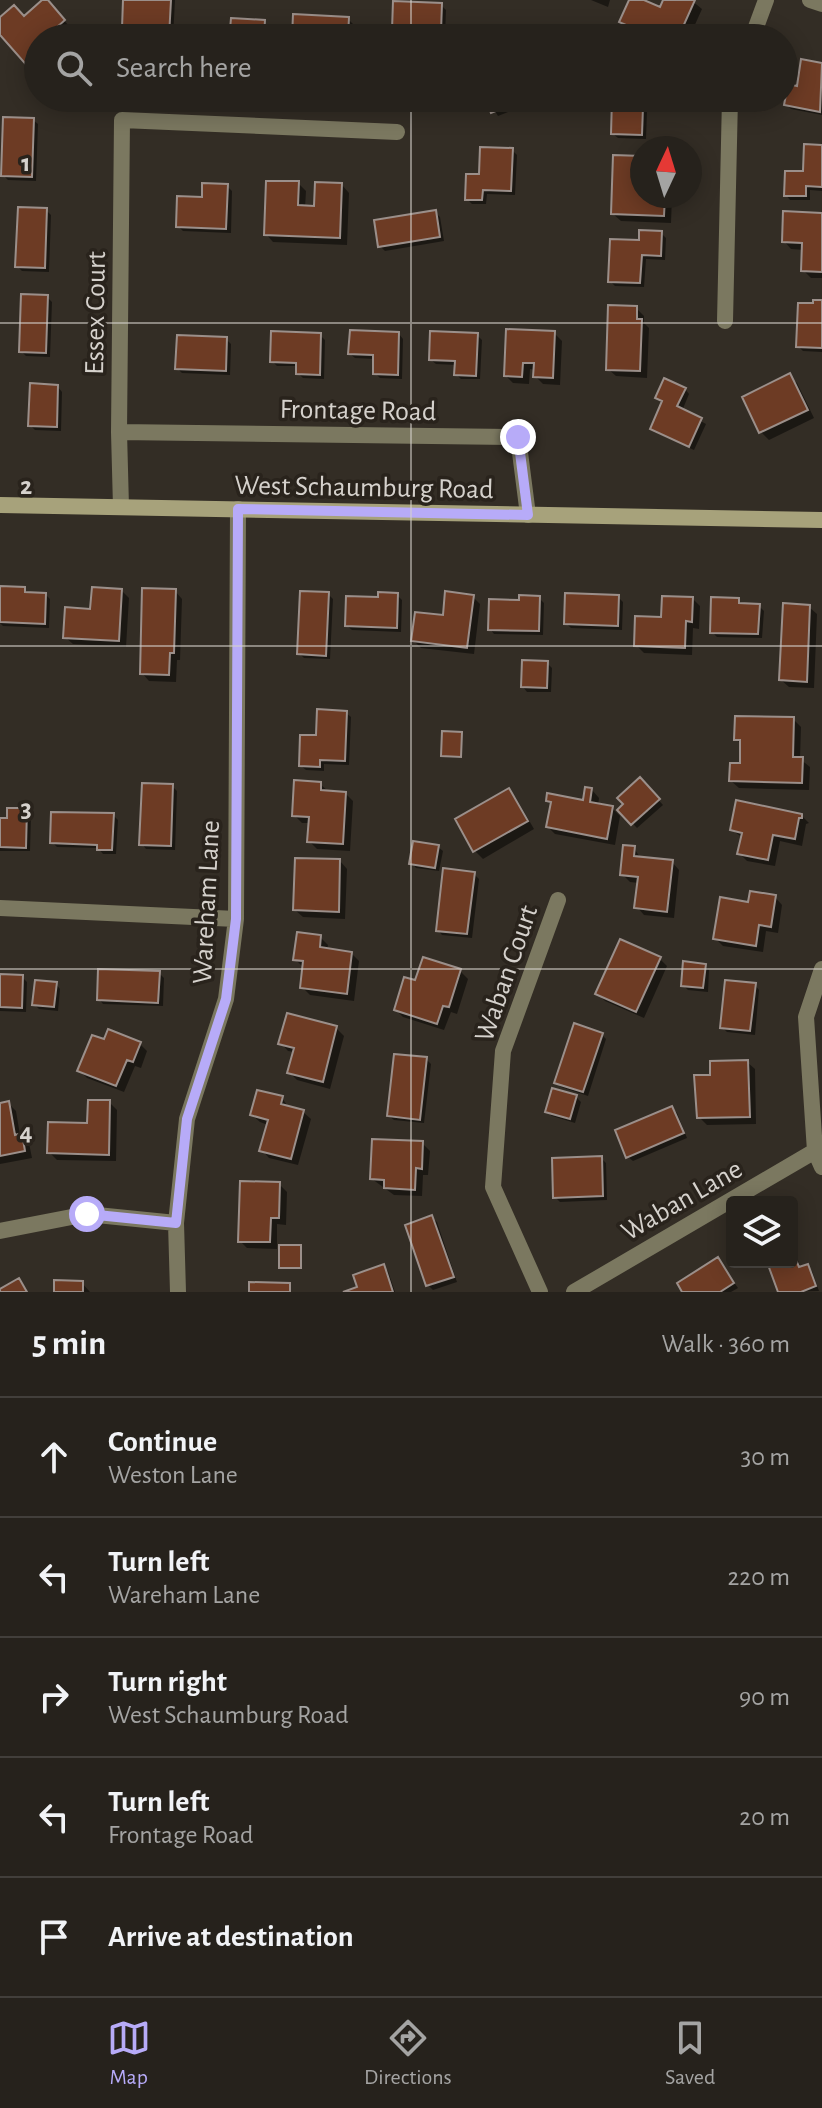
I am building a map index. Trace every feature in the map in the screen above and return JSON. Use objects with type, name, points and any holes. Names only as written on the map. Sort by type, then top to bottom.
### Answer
[{"type":"main road","name":"West Schaumburg Road","points":[[0,505],[822,520]]},
{"type":"street","points":[[757,24],[766,0]]},
{"type":"street","points":[[810,0],[822,4]]},
{"type":"street","points":[[725,321],[730,112]]},
{"type":"street","name":"Essex Court","points":[[121,507],[122,120],[397,132]]},
{"type":"street","name":"Frontage Road","points":[[119,432],[518,437],[528,515]]},
{"type":"street","name":"Wareham Lane","points":[[178,1292],[176,1223],[187,1119],[226,999],[236,919],[238,509]]},
{"type":"street","name":"Waban Court","points":[[540,1292],[493,1187],[503,1051],[558,900]]},
{"type":"street","points":[[0,908],[236,919]]},
{"type":"street","points":[[822,969],[806,1017],[815,1151],[822,1167]]},
{"type":"street","name":"Waban Lane","points":[[574,1292],[815,1151]]},
{"type":"street","points":[[0,1231],[87,1214],[176,1223]]},
{"type":"building","points":[[42,0],[48,0],[65,20],[61,24],[24,24],[24,62],[0,35],[0,17],[14,5],[24,16]]},
{"type":"building","points":[[123,0],[171,0],[170,24],[122,24]]},
{"type":"building","points":[[629,0],[644,0],[660,7],[663,0],[695,0],[684,24],[619,22]]},
{"type":"building","points":[[393,1],[442,3],[441,24],[392,24]]},
{"type":"building","points":[[293,14],[349,17],[349,24],[293,24]]},
{"type":"building","points":[[231,18],[265,20],[265,24],[230,24]]},
{"type":"building","points":[[801,59],[822,63],[820,112],[798,108]]},
{"type":"building","points":[[612,112],[643,112],[642,135],[611,134]]},
{"type":"building","points":[[3,117],[34,118],[32,177],[1,176]]},
{"type":"building","points":[[804,144],[822,145],[822,187],[806,186],[806,196],[784,196],[785,171],[803,171]]},
{"type":"building","points":[[480,147],[513,148],[511,191],[483,190],[482,200],[465,200],[466,174],[479,174]]},
{"type":"building","points":[[613,155],[630,156],[630,208],[664,208],[664,216],[611,214]]},
{"type":"building","points":[[266,181],[299,181],[298,205],[314,206],[315,182],[342,183],[340,238],[264,235]]},
{"type":"building","points":[[202,183],[228,184],[226,229],[176,227],[177,196],[202,197]]},
{"type":"building","points":[[18,207],[47,208],[45,268],[15,267]]},
{"type":"building","points":[[436,210],[440,237],[378,247],[374,220]]},
{"type":"building","points":[[783,211],[822,213],[822,272],[801,271],[802,243],[782,242]]},
{"type":"building","points":[[639,230],[662,231],[661,256],[642,255],[640,283],[608,282],[610,239],[639,240]]},
{"type":"building","points":[[21,294],[48,295],[46,353],[19,352]]},
{"type":"building","points":[[813,300],[822,300],[822,348],[796,347],[798,303],[813,303]]},
{"type":"building","points":[[608,305],[637,306],[637,319],[642,319],[640,371],[606,370]]},
{"type":"building","points":[[506,329],[555,331],[553,378],[533,377],[534,363],[523,363],[522,377],[504,376]]},
{"type":"building","points":[[350,330],[399,332],[398,375],[373,374],[373,355],[348,354]]},
{"type":"building","points":[[271,331],[321,333],[320,375],[296,374],[296,363],[270,362]]},
{"type":"building","points":[[430,331],[478,333],[476,376],[454,375],[455,361],[429,360]]},
{"type":"building","points":[[177,335],[227,337],[226,371],[175,369]]},
{"type":"building","points":[[790,373],[808,410],[759,433],[742,397]]},
{"type":"building","points":[[664,378],[686,388],[677,406],[702,418],[689,447],[650,429],[662,401],[655,398]]},
{"type":"building","points":[[30,383],[58,385],[57,427],[28,426]]},
{"type":"building","points":[[0,586],[25,587],[25,592],[46,593],[45,624],[0,622]]},
{"type":"building","points":[[92,587],[122,589],[119,641],[63,638],[65,607],[90,609]]},
{"type":"building","points":[[142,588],[176,589],[174,653],[170,653],[169,675],[140,674]]},
{"type":"building","points":[[300,591],[329,592],[326,656],[297,654]]},
{"type":"building","points":[[445,591],[474,595],[467,648],[411,641],[415,612],[443,615]]},
{"type":"building","points":[[378,592],[398,593],[397,628],[345,626],[346,596],[378,597]]},
{"type":"building","points":[[565,593],[619,595],[618,626],[564,624]]},
{"type":"building","points":[[519,595],[540,596],[539,631],[488,630],[489,599],[519,600]]},
{"type":"building","points":[[662,596],[693,597],[692,622],[686,621],[685,648],[634,646],[635,616],[661,617]]},
{"type":"building","points":[[711,597],[739,598],[739,603],[760,604],[758,634],[710,633]]},
{"type":"building","points":[[783,603],[810,605],[807,682],[779,680]]},
{"type":"building","points":[[522,660],[548,661],[547,688],[521,687]]},
{"type":"building","points":[[317,709],[347,711],[345,761],[320,760],[320,767],[299,766],[300,735],[316,735]]},
{"type":"building","points":[[735,716],[794,717],[793,757],[803,757],[802,783],[729,781],[730,763],[740,763],[740,740],[734,740]]},
{"type":"building","points":[[442,731],[462,732],[461,757],[441,756]]},
{"type":"building","points":[[640,777],[660,799],[631,825],[617,810],[623,804],[617,798]]},
{"type":"building","points":[[294,780],[321,782],[321,790],[346,792],[343,844],[307,842],[309,817],[292,816]]},
{"type":"building","points":[[142,783],[173,784],[171,846],[139,845]]},
{"type":"building","points":[[585,787],[592,788],[590,802],[613,806],[607,839],[546,827],[551,802],[546,801],[547,793],[583,800]]},
{"type":"building","points":[[509,788],[528,821],[473,852],[455,819]]},
{"type":"building","points":[[736,800],[802,814],[795,839],[773,835],[768,860],[737,854],[742,833],[730,830]]},
{"type":"building","points":[[7,808],[27,808],[26,848],[0,847],[0,818],[7,818]]},
{"type":"building","points":[[51,812],[114,813],[112,850],[97,850],[97,845],[50,843]]},
{"type":"building","points":[[413,841],[439,845],[435,868],[409,864]]},
{"type":"building","points":[[623,845],[635,846],[634,856],[673,860],[667,912],[634,908],[638,877],[620,875]]},
{"type":"building","points":[[295,858],[340,859],[339,912],[293,910]]},
{"type":"building","points":[[443,868],[475,872],[467,934],[436,931]]},
{"type":"building","points":[[750,891],[776,895],[771,927],[759,925],[756,946],[713,939],[720,897],[748,902]]},
{"type":"building","points":[[297,932],[321,935],[320,947],[352,952],[347,994],[300,988],[303,961],[293,960]]},
{"type":"building","points":[[620,939],[661,957],[636,1012],[595,994]]},
{"type":"building","points":[[423,957],[461,969],[449,1007],[443,1006],[437,1024],[394,1010],[404,977],[415,980]]},
{"type":"building","points":[[683,961],[706,964],[703,988],[681,986]]},
{"type":"building","points":[[98,969],[160,971],[158,1003],[97,1000]]},
{"type":"building","points":[[0,974],[23,975],[22,1008],[0,1007]]},
{"type":"building","points":[[35,980],[57,982],[54,1007],[32,1005]]},
{"type":"building","points":[[725,980],[756,983],[750,1031],[720,1028]]},
{"type":"building","points":[[287,1013],[337,1026],[323,1082],[287,1073],[294,1048],[278,1044]]},
{"type":"building","points":[[574,1023],[603,1033],[583,1092],[554,1083]]},
{"type":"building","points":[[108,1029],[141,1042],[133,1062],[127,1060],[116,1086],[77,1071],[92,1035],[104,1039]]},
{"type":"building","points":[[394,1054],[427,1057],[420,1120],[387,1116]]},
{"type":"building","points":[[748,1060],[750,1117],[697,1118],[694,1075],[710,1075],[710,1061]]},
{"type":"building","points":[[552,1088],[577,1095],[570,1119],[545,1112]]},
{"type":"building","points":[[257,1090],[283,1096],[281,1104],[304,1110],[291,1159],[259,1151],[268,1120],[250,1115]]},
{"type":"building","points":[[88,1100],[110,1100],[109,1155],[47,1153],[48,1122],[87,1123]]},
{"type":"building","points":[[9,1101],[15,1135],[22,1133],[25,1151],[0,1156],[0,1103]]},
{"type":"building","points":[[672,1106],[684,1133],[626,1158],[615,1130]]},
{"type":"building","points":[[372,1139],[423,1141],[422,1169],[416,1168],[415,1190],[384,1188],[384,1180],[370,1179]]},
{"type":"building","points":[[602,1156],[603,1196],[553,1198],[552,1158]]},
{"type":"building","points":[[240,1181],[280,1182],[279,1218],[271,1218],[270,1242],[238,1242]]},
{"type":"building","points":[[432,1215],[454,1277],[426,1286],[405,1225]]},
{"type":"building","points":[[279,1245],[301,1245],[301,1268],[279,1268]]},
{"type":"building","points":[[718,1257],[734,1283],[720,1292],[682,1292],[677,1283]]},
{"type":"building","points":[[384,1264],[393,1292],[343,1292],[357,1287],[353,1275]]},
{"type":"building","points":[[808,1264],[816,1286],[801,1292],[778,1292],[769,1268],[798,1268],[798,1265],[799,1267]]},
{"type":"building","points":[[19,1278],[27,1292],[0,1292],[0,1289]]},
{"type":"building","points":[[54,1280],[83,1281],[83,1292],[54,1292]]},
{"type":"building","points":[[249,1282],[290,1283],[290,1292],[249,1292]]},
{"type":"route","points":[[87,1214],[176,1223],[187,1119],[226,999],[236,919],[238,509],[528,515],[518,437]]}]
